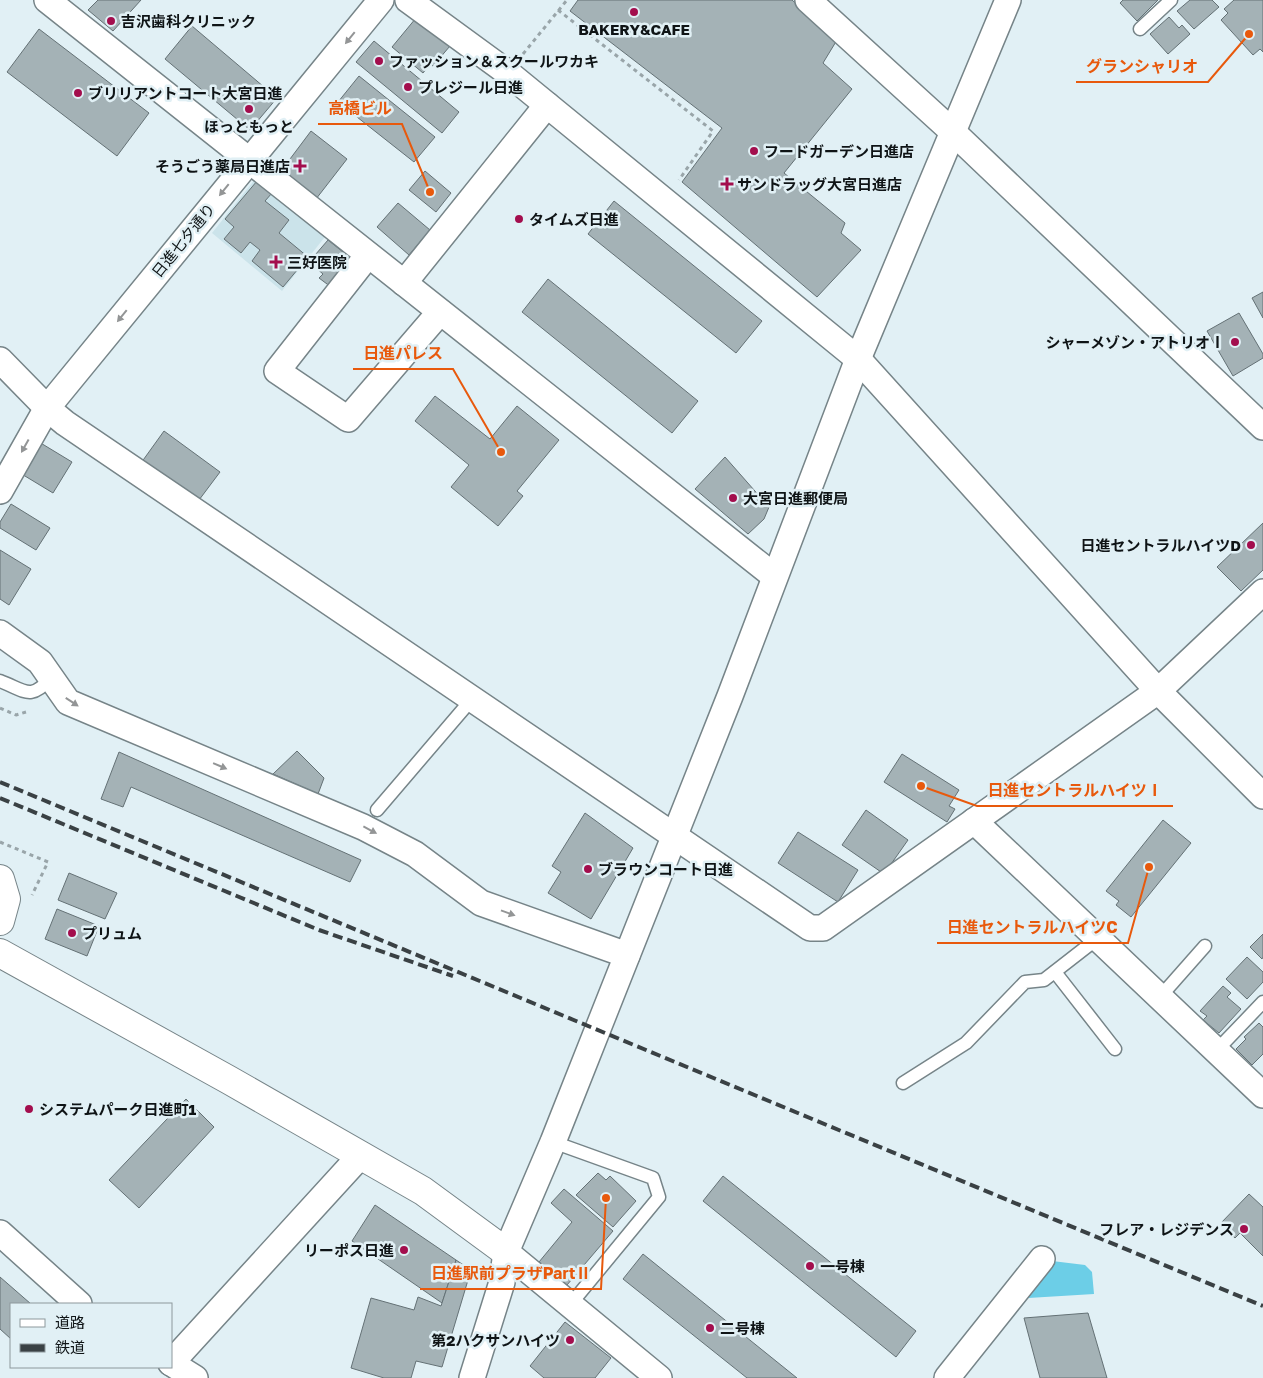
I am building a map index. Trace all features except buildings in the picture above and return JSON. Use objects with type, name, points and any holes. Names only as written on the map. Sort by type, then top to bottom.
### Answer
[{"type":"street","points":[[47,0],[774,576]]},
{"type":"street","name":"日進七夕通り","points":[[0,491],[46,408],[381,0]]},
{"type":"street","points":[[408,0],[508,73],[858,359],[1158,691],[1263,796]]},
{"type":"street","points":[[808,0],[954,134],[1263,427]]},
{"type":"street","points":[[472,1378],[502,1282],[506,1252],[553,1142],[730,696],[858,359],[954,134],[1008,0]]},
{"type":"street","points":[[404,283],[547,105]]},
{"type":"street","points":[[368,255],[277,371],[348,419],[440,312]]},
{"type":"street","points":[[0,360],[46,408],[810,928],[823,928],[1158,691],[1263,592]]},
{"type":"street","points":[[0,633],[40,662],[68,702],[363,827],[415,854],[481,903],[627,955]]},
{"type":"street","points":[[974,821],[1263,1095]]},
{"type":"street","points":[[0,879],[6,899],[0,921]]},
{"type":"street","points":[[0,953],[361,1155],[422,1192],[506,1252],[659,1378]]},
{"type":"street","points":[[172,1362],[361,1155]]},
{"type":"street","points":[[0,1233],[79,1303]]},
{"type":"street","points":[[947,1378],[1042,1259]]},
{"type":"street","points":[[172,1364],[195,1378]]},
{"type":"lane","points":[[1140,29],[1171,0]]},
{"type":"lane","points":[[0,681],[31,693],[39,691],[50,678]]},
{"type":"lane","points":[[377,810],[472,699]]},
{"type":"lane","points":[[903,1083],[966,1043],[1025,982],[1044,980],[1098,938]]},
{"type":"lane","points":[[1160,997],[1205,946]]},
{"type":"lane","points":[[1055,972],[1115,1049]]},
{"type":"lane","points":[[1217,1050],[1263,1002]]},
{"type":"lane","points":[[553,1142],[653,1178],[659,1197],[570,1305]]},
{"type":"path","points":[[508,73],[567,0]]},
{"type":"path","points":[[558,10],[713,131],[664,201]]},
{"type":"path","points":[[0,842],[48,862],[29,902]]},
{"type":"shaded area","name":"三好医院","points":[[256,178],[328,233],[282,291],[212,233]]},
{"type":"shaded area","points":[[1044,1260],[1085,1265],[1092,1272],[1094,1294],[1013,1299]]},
{"type":"railway","points":[[0,782],[1263,1306]]},
{"type":"railway","points":[[0,798],[319,930],[453,976]]},
{"type":"place","name":"BAKERY&CAFE","points":[[634,12]]},
{"type":"place","name":"吉沢歯科クリニック","points":[[111,21]]},
{"type":"place","name":"グランシャリオ","points":[[1249,34]]},
{"type":"place","name":"ファッション＆スクールワカキ","points":[[379,61]]},
{"type":"place","name":"プレジール日進","points":[[408,87]]},
{"type":"place","name":"ブリリアントコート大宮日進","points":[[78,93]]},
{"type":"place","name":"ほっともっと","points":[[249,109]]},
{"type":"place","name":"フードガーデン日進店","points":[[754,151]]},
{"type":"place","name":"そうごう薬局日進店","points":[[300,166]]},
{"type":"place","name":"サンドラッグ大宮日進店","points":[[727,184]]},
{"type":"place","name":"高橋ビル","points":[[430,192]]},
{"type":"place","name":"タイムズ日進","points":[[519,219]]},
{"type":"place","name":"三好医院","points":[[276,262]]},
{"type":"place","name":"シャーメゾン・アトリオⅠ","points":[[1235,342]]},
{"type":"place","name":"日進パレス","points":[[501,452]]},
{"type":"place","name":"大宮日進郵便局","points":[[733,498]]},
{"type":"place","name":"日進セントラルハイツD","points":[[1251,545]]},
{"type":"place","name":"日進セントラルハイツⅠ","points":[[921,786]]},
{"type":"place","name":"日進セントラルハイツC","points":[[1149,867]]},
{"type":"place","name":"ブラウンコート日進","points":[[588,869]]},
{"type":"place","name":"プリュム","points":[[72,933]]},
{"type":"place","name":"システムパーク日進町1","points":[[29,1109]]},
{"type":"place","name":"日進駅前プラザPartⅡ","points":[[606,1198]]},
{"type":"place","name":"フレア・レジデンス","points":[[1244,1229]]},
{"type":"place","name":"リーポス日進","points":[[404,1250]]},
{"type":"place","name":"一号棟","points":[[810,1266]]},
{"type":"place","name":"二号棟","points":[[710,1328]]},
{"type":"place","name":"第2ハクサンハイツ","points":[[570,1340]]}]
